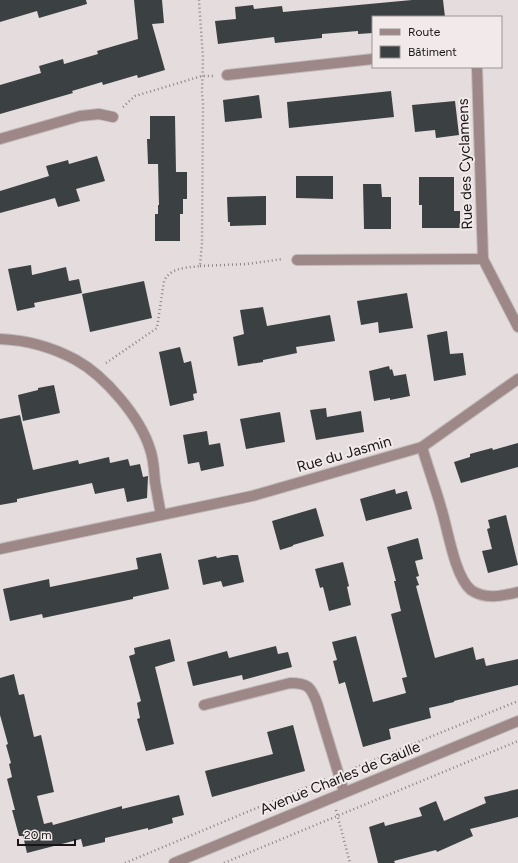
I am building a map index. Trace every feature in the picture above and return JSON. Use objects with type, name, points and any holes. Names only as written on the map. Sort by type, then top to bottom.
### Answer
[{"type":"street","points":[[227,75],[372,59]]},
{"type":"street","name":"Rue des Cyclamens","points":[[477,68],[483,260],[518,327]]},
{"type":"street","points":[[0,139],[80,116],[99,114],[113,117]]},
{"type":"street","points":[[297,260],[483,260]]},
{"type":"street","points":[[0,339],[14,339],[47,347],[76,360],[109,386],[126,404],[142,428],[150,449],[155,469],[161,515]]},
{"type":"street","name":"Rue du Jasmin","points":[[0,549],[252,496],[422,447],[518,379]]},
{"type":"street","points":[[422,447],[439,500],[456,563],[465,584],[470,590],[489,596],[502,596],[518,592]]},
{"type":"street","points":[[204,705],[290,683],[300,683],[308,686],[317,702],[344,792]]},
{"type":"street","name":"Avenue Charles de Gaulle","points":[[174,863],[518,721]]},
{"type":"path","points":[[199,0],[203,58],[202,235],[200,266]]},
{"type":"path","points":[[113,117],[135,96],[202,76]]},
{"type":"path","points":[[91,371],[112,359],[157,328],[164,281],[167,275],[180,268],[247,264],[280,259],[297,260]]},
{"type":"path","points":[[125,863],[326,780],[337,766],[349,770],[518,700]]},
{"type":"path","points":[[224,863],[518,740]]},
{"type":"path","points":[[326,780],[338,816],[350,863]]},
{"type":"building","points":[[0,0],[86,0],[87,4],[39,18],[37,11],[0,22]]},
{"type":"building","points":[[134,0],[162,0],[164,23],[152,24],[165,70],[138,78],[137,75],[103,85],[102,82],[72,91],[73,93],[0,114],[0,85],[41,73],[39,66],[63,59],[64,64],[98,54],[97,51],[138,39]]},
{"type":"building","points":[[412,0],[443,0],[445,16],[372,16],[372,33],[358,34],[358,31],[322,34],[322,38],[275,43],[274,37],[218,44],[215,21],[236,19],[235,7],[253,5],[254,9],[282,6],[283,12]]},
{"type":"building","points":[[391,91],[394,117],[289,128],[287,102]]},
{"type":"building","points":[[259,95],[262,118],[225,122],[223,100]]},
{"type":"building","points":[[455,101],[459,135],[436,138],[435,130],[415,132],[412,105]]},
{"type":"building","points":[[150,116],[175,116],[176,172],[187,172],[187,199],[183,199],[183,214],[180,214],[180,241],[155,241],[155,214],[158,214],[159,205],[158,164],[148,164],[147,139],[150,139]]},
{"type":"building","points":[[97,156],[105,181],[76,189],[80,201],[58,207],[55,198],[0,213],[0,191],[49,176],[46,166],[68,160],[69,164]]},
{"type":"building","points":[[296,176],[333,176],[333,199],[296,198]]},
{"type":"building","points":[[419,177],[454,177],[454,211],[460,211],[460,228],[422,228],[422,205],[419,205]]},
{"type":"building","points":[[363,184],[381,184],[382,197],[391,197],[391,229],[364,229]]},
{"type":"building","points":[[266,196],[266,225],[230,226],[230,222],[228,222],[227,197]]},
{"type":"building","points":[[31,265],[32,275],[66,267],[69,281],[79,279],[82,293],[34,303],[35,307],[17,311],[8,269]]},
{"type":"building","points":[[144,281],[152,318],[90,332],[82,294]]},
{"type":"building","points":[[407,293],[413,328],[379,333],[378,322],[361,325],[357,301]]},
{"type":"building","points":[[263,307],[267,326],[330,315],[335,341],[296,347],[297,353],[263,360],[263,362],[238,366],[233,337],[244,334],[240,310]]},
{"type":"building","points":[[447,331],[450,354],[463,353],[466,375],[434,381],[427,335]]},
{"type":"building","points":[[180,347],[184,363],[191,361],[197,393],[193,394],[194,400],[170,406],[159,352]]},
{"type":"building","points":[[389,366],[390,370],[392,369],[394,376],[406,374],[410,396],[390,400],[390,398],[374,401],[369,371]]},
{"type":"building","points":[[54,385],[60,413],[23,421],[18,395],[38,390],[38,388]]},
{"type":"building","points":[[326,408],[327,417],[361,411],[364,432],[316,440],[310,410]]},
{"type":"building","points":[[280,412],[285,442],[246,449],[240,419]]},
{"type":"building","points":[[20,415],[33,470],[78,460],[79,464],[109,457],[110,463],[128,459],[130,466],[140,464],[143,477],[148,476],[147,498],[127,502],[124,488],[95,494],[92,483],[17,499],[17,502],[0,505],[0,419]]},
{"type":"building","points":[[207,431],[209,445],[220,443],[224,466],[201,471],[199,462],[188,464],[183,435]]},
{"type":"building","points":[[518,443],[518,467],[461,483],[454,462],[470,457],[470,454],[492,448],[493,450]]},
{"type":"building","points":[[395,489],[396,494],[407,491],[412,509],[366,521],[360,499]]},
{"type":"building","points":[[316,508],[324,536],[280,550],[272,521]]},
{"type":"building","points":[[506,515],[518,565],[488,573],[482,551],[492,549],[487,529],[490,528],[488,520]]},
{"type":"building","points":[[418,538],[423,559],[415,561],[419,576],[416,577],[419,585],[416,586],[435,658],[473,647],[476,660],[484,658],[486,666],[518,659],[518,685],[429,708],[431,718],[389,729],[391,739],[363,747],[345,682],[339,684],[333,661],[337,660],[332,642],[356,636],[373,702],[406,693],[402,678],[407,677],[391,614],[401,611],[394,581],[396,581],[387,547]]},
{"type":"building","points":[[161,553],[169,589],[133,597],[133,599],[43,618],[42,614],[10,621],[3,589],[49,579],[50,587],[138,569],[136,558]]},
{"type":"building","points":[[238,555],[244,582],[223,587],[221,581],[203,585],[198,560],[216,556],[217,558]]},
{"type":"building","points":[[343,562],[349,586],[347,587],[351,605],[329,611],[323,587],[320,588],[315,569]]},
{"type":"building","points":[[170,639],[175,661],[155,667],[174,744],[146,751],[137,719],[140,718],[137,703],[141,701],[129,656],[135,654],[134,648]]},
{"type":"building","points":[[276,646],[278,654],[288,652],[292,667],[243,680],[242,675],[193,686],[187,662],[227,651],[229,658]]},
{"type":"building","points":[[14,674],[19,695],[24,694],[34,737],[41,735],[54,792],[37,796],[44,824],[52,822],[53,825],[122,806],[122,809],[179,795],[184,815],[172,818],[173,823],[148,830],[148,828],[105,838],[105,842],[83,847],[81,839],[27,853],[23,836],[19,836],[12,810],[15,810],[7,779],[12,777],[9,764],[11,763],[6,745],[8,744],[0,715],[0,678]]},
{"type":"building","points":[[293,725],[305,771],[212,797],[205,771],[273,754],[267,732]]},
{"type":"building","points":[[518,789],[518,817],[470,829],[473,836],[437,852],[436,850],[394,861],[395,863],[378,863],[369,827],[384,822],[385,826],[422,816],[419,808],[436,801],[444,821],[486,803],[484,797]]}]
